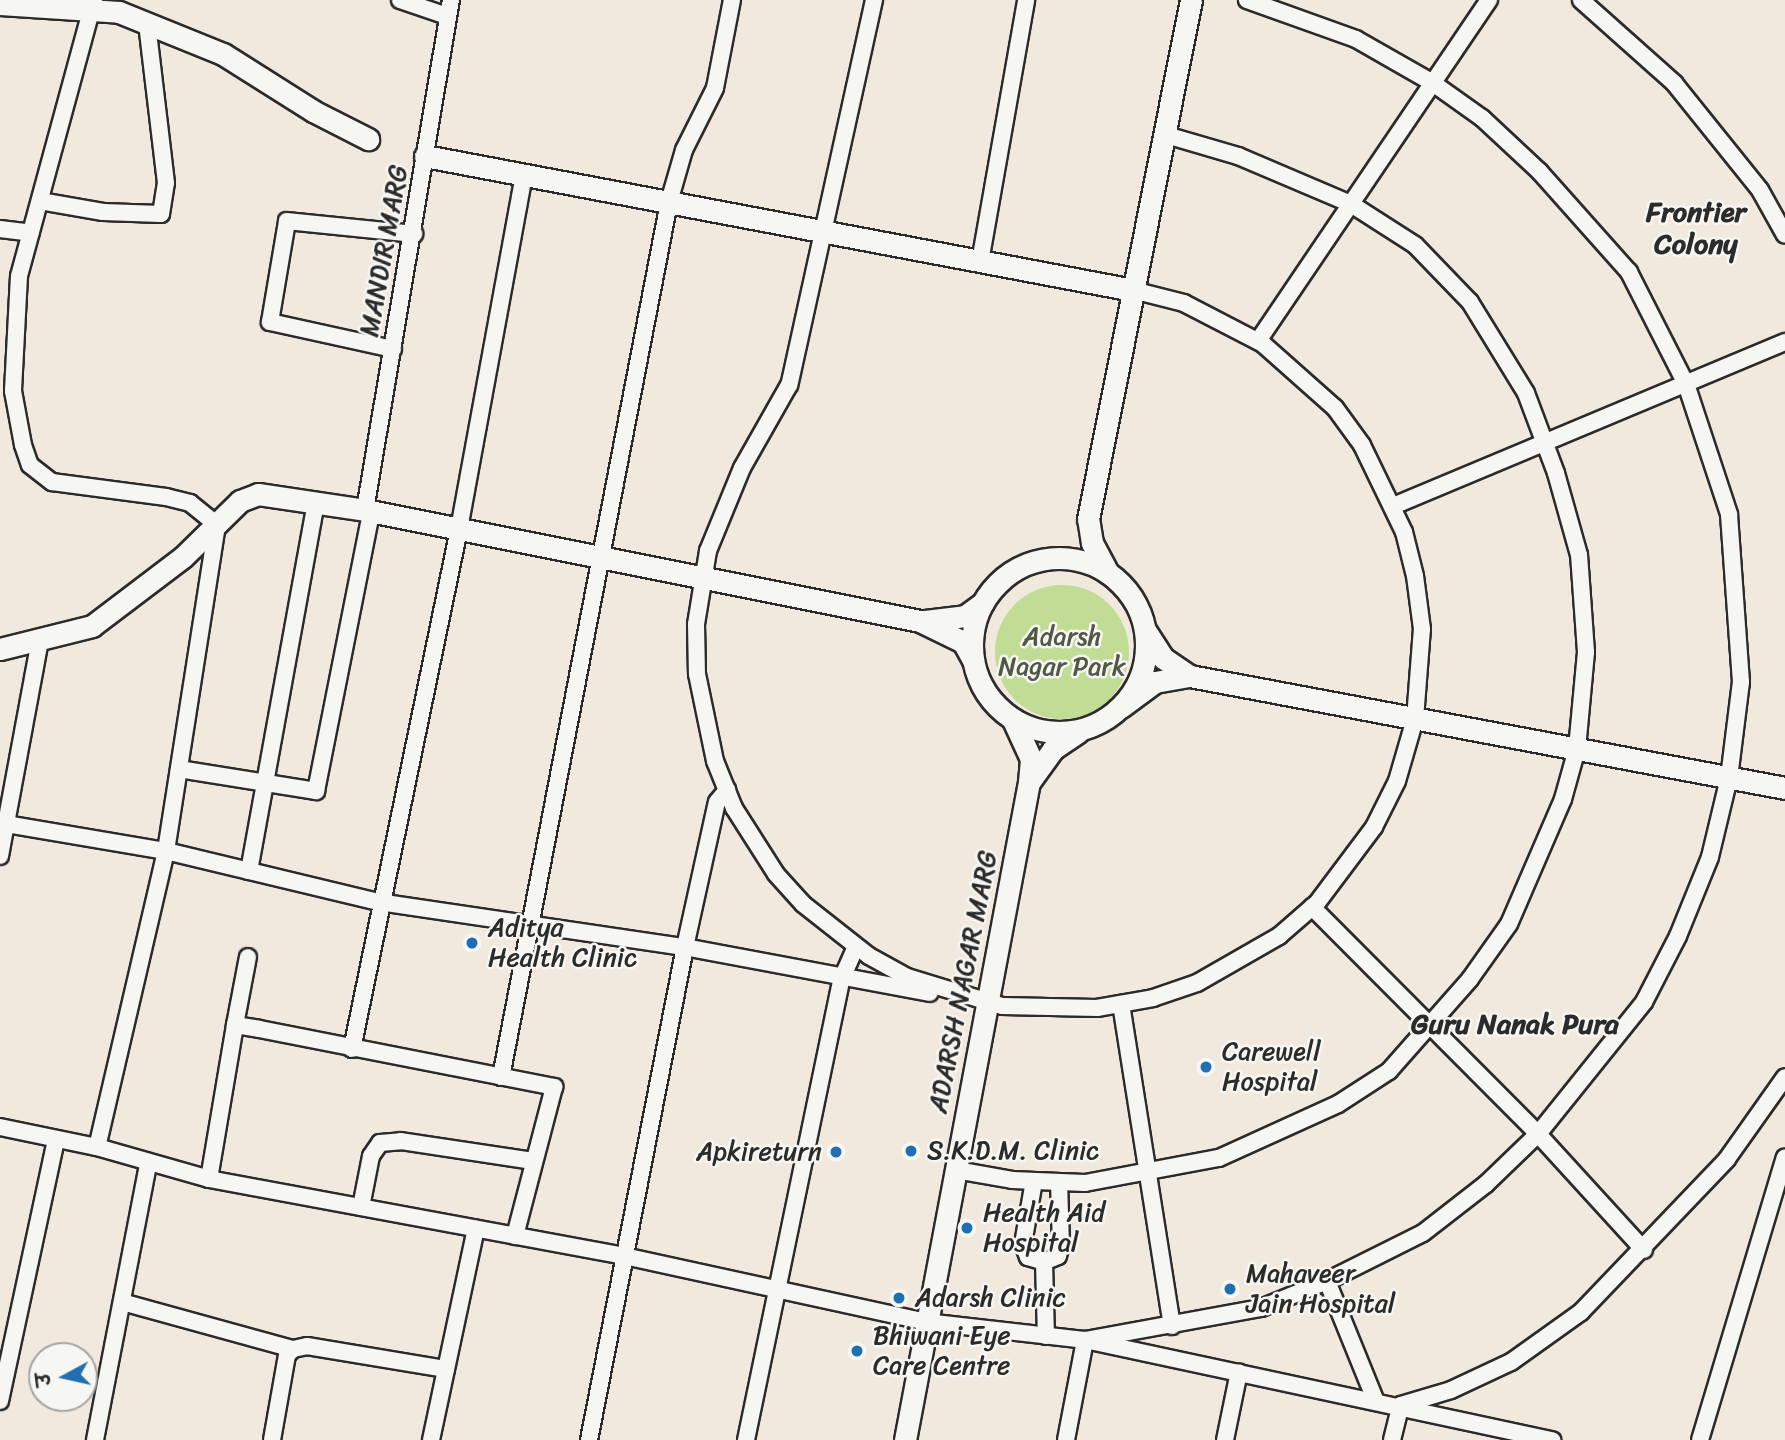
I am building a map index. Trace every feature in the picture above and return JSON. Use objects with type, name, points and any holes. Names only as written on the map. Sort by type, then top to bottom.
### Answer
[{"type":"street","points":[[400,0],[449,8]]},
{"type":"street","points":[[501,1077],[533,922],[669,202],[684,150],[715,88],[732,0]]},
{"type":"street","points":[[874,0],[826,232],[789,385],[722,510],[703,578],[696,624],[697,674],[703,718],[727,790],[776,874],[803,904],[856,947],[907,977],[988,1003]]},
{"type":"street","points":[[980,262],[1026,0]]},
{"type":"street","points":[[1054,558],[1075,542],[1088,519],[1191,0]]},
{"type":"street","points":[[1084,1340],[1261,1308],[1327,1281],[1423,1233],[1486,1184],[1538,1134],[1644,1002],[1678,936],[1710,857],[1729,778],[1741,682],[1737,585],[1729,514],[1686,384],[1629,272],[1589,222],[1482,118],[1433,83],[1356,39],[1247,0]]},
{"type":"street","points":[[1258,341],[1489,0]]},
{"type":"street","points":[[1580,0],[1682,92],[1760,190],[1785,235]]},
{"type":"street","points":[[0,4],[93,5],[119,12],[223,54],[313,111],[368,139]]},
{"type":"street","points":[[93,5],[31,233],[15,308],[13,391],[30,465],[52,482],[190,503],[218,525]]},
{"type":"street","name":"MANDIR MARG","points":[[265,784],[316,791],[368,511],[449,8]]},
{"type":"street","points":[[40,201],[103,212],[161,214],[166,183],[147,23]]},
{"type":"street","points":[[956,1170],[1034,1181],[1085,1183],[1219,1157],[1338,1104],[1389,1071],[1430,1025],[1509,924],[1563,799],[1577,749],[1586,652],[1579,555],[1545,443],[1526,393],[1470,302],[1415,245],[1351,204],[1238,156],[1163,134]]},
{"type":"street","points":[[3,824],[166,851],[379,902],[533,922],[988,1003],[1048,1010],[1121,1004],[1197,983],[1244,960],[1312,907],[1349,865],[1374,827],[1397,781],[1415,719],[1422,629],[1415,576],[1393,506],[1362,445],[1335,408],[1299,372],[1258,341],[1184,303],[1133,290],[425,156]]},
{"type":"street","points":[[352,1049],[379,902],[459,529],[524,175]]},
{"type":"street","points":[[393,349],[270,322],[287,220],[414,234]]},
{"type":"street","points":[[0,229],[31,233]]},
{"type":"street","points":[[0,300],[15,308]]},
{"type":"street","points":[[1393,506],[1785,342]]},
{"type":"street","points":[[0,649],[92,626],[218,525],[240,502],[258,494],[368,511],[920,621],[963,642],[986,692],[1013,720],[1031,759],[1029,782]]},
{"type":"street","points":[[249,871],[316,503]]},
{"type":"street","points":[[1088,519],[1092,543],[1108,573],[1132,598],[1144,628],[1163,657],[1190,676]]},
{"type":"street","points":[[97,1147],[166,851],[218,525]]},
{"type":"street","points":[[920,621],[965,616],[983,603],[1008,575],[1029,563],[1054,558],[1087,563],[1108,573]]},
{"type":"street","points":[[973,660],[974,625],[983,603]]},
{"type":"street","points":[[1121,707],[1144,666],[1144,628]]},
{"type":"street","points":[[0,856],[3,824],[40,640]]},
{"type":"street","points":[[1029,782],[1053,749],[1083,729],[1121,707],[1155,682],[1190,676],[1785,789]]},
{"type":"street","points":[[1013,720],[1046,732],[1083,729]]},
{"type":"street","points":[[179,769],[265,784]]},
{"type":"street","name":"ADARSH NAGAR MARG","points":[[905,1440],[1029,782]]},
{"type":"street","points":[[589,1440],[685,947],[717,802],[727,790]]},
{"type":"street","points":[[1312,907],[1538,1134],[1644,1250]]},
{"type":"street","points":[[746,1440],[842,978],[856,947]]},
{"type":"street","points":[[209,1179],[248,957]]},
{"type":"street","points":[[1121,1004],[1172,1326]]},
{"type":"street","points":[[235,1025],[554,1087],[515,1236]]},
{"type":"street","points":[[1401,1405],[1451,1390],[1510,1362],[1581,1312],[1644,1250],[1727,1159],[1785,1077]]},
{"type":"street","points":[[0,1127],[97,1147],[148,1164],[209,1179],[624,1256],[927,1322],[1084,1340],[1374,1399],[1532,1438],[1552,1440]]},
{"type":"street","points":[[0,1401],[56,1140]]},
{"type":"street","points":[[361,1207],[372,1156],[380,1143],[401,1141],[533,1161]]},
{"type":"street","points":[[1700,1440],[1785,1157]]},
{"type":"street","points":[[95,1440],[148,1164]]},
{"type":"street","points":[[1034,1181],[1023,1244],[1028,1257],[1044,1262],[1058,1256],[1061,1245],[1059,1182]]},
{"type":"street","points":[[431,1440],[476,1229]]},
{"type":"street","points":[[1044,1262],[1046,1336]]},
{"type":"street","points":[[1327,1281],[1374,1399]]},
{"type":"street","points":[[122,1302],[293,1349],[307,1346],[446,1369]]},
{"type":"street","points":[[1066,1440],[1084,1340]]},
{"type":"street","points":[[272,1440],[287,1355],[293,1349]]},
{"type":"street","points":[[1225,1440],[1239,1372]]},
{"type":"street","points":[[1392,1440],[1401,1405]]},
{"type":"green space","name":"Adarsh Nagar Park","points":[[1062,585],[1088,590],[1109,605],[1124,626],[1129,652],[1124,678],[1109,699],[1088,714],[1062,719],[1036,714],[1015,699],[1000,678],[995,652],[1000,626],[1015,605],[1036,590]]},
{"type":"place","name":"Aditya Health Clinic","points":[[472,943]]},
{"type":"place","name":"Carewell Hospital","points":[[1206,1067]]},
{"type":"place","name":"S.K.D.M. Clinic","points":[[911,1151]]},
{"type":"place","name":"Apkireturn","points":[[836,1152]]},
{"type":"place","name":"Health Aid Hospital","points":[[967,1228]]},
{"type":"place","name":"Mahaveer Jain Hospital","points":[[1230,1289]]},
{"type":"place","name":"Adarsh Clinic","points":[[899,1298]]},
{"type":"place","name":"Bhiwani Eye Care Centre","points":[[857,1351]]},
{"type":"district","name":"Frontier Colony","points":[[1696,228]]},
{"type":"district","name":"Guru Nanak Pura","points":[[1515,1024]]}]
